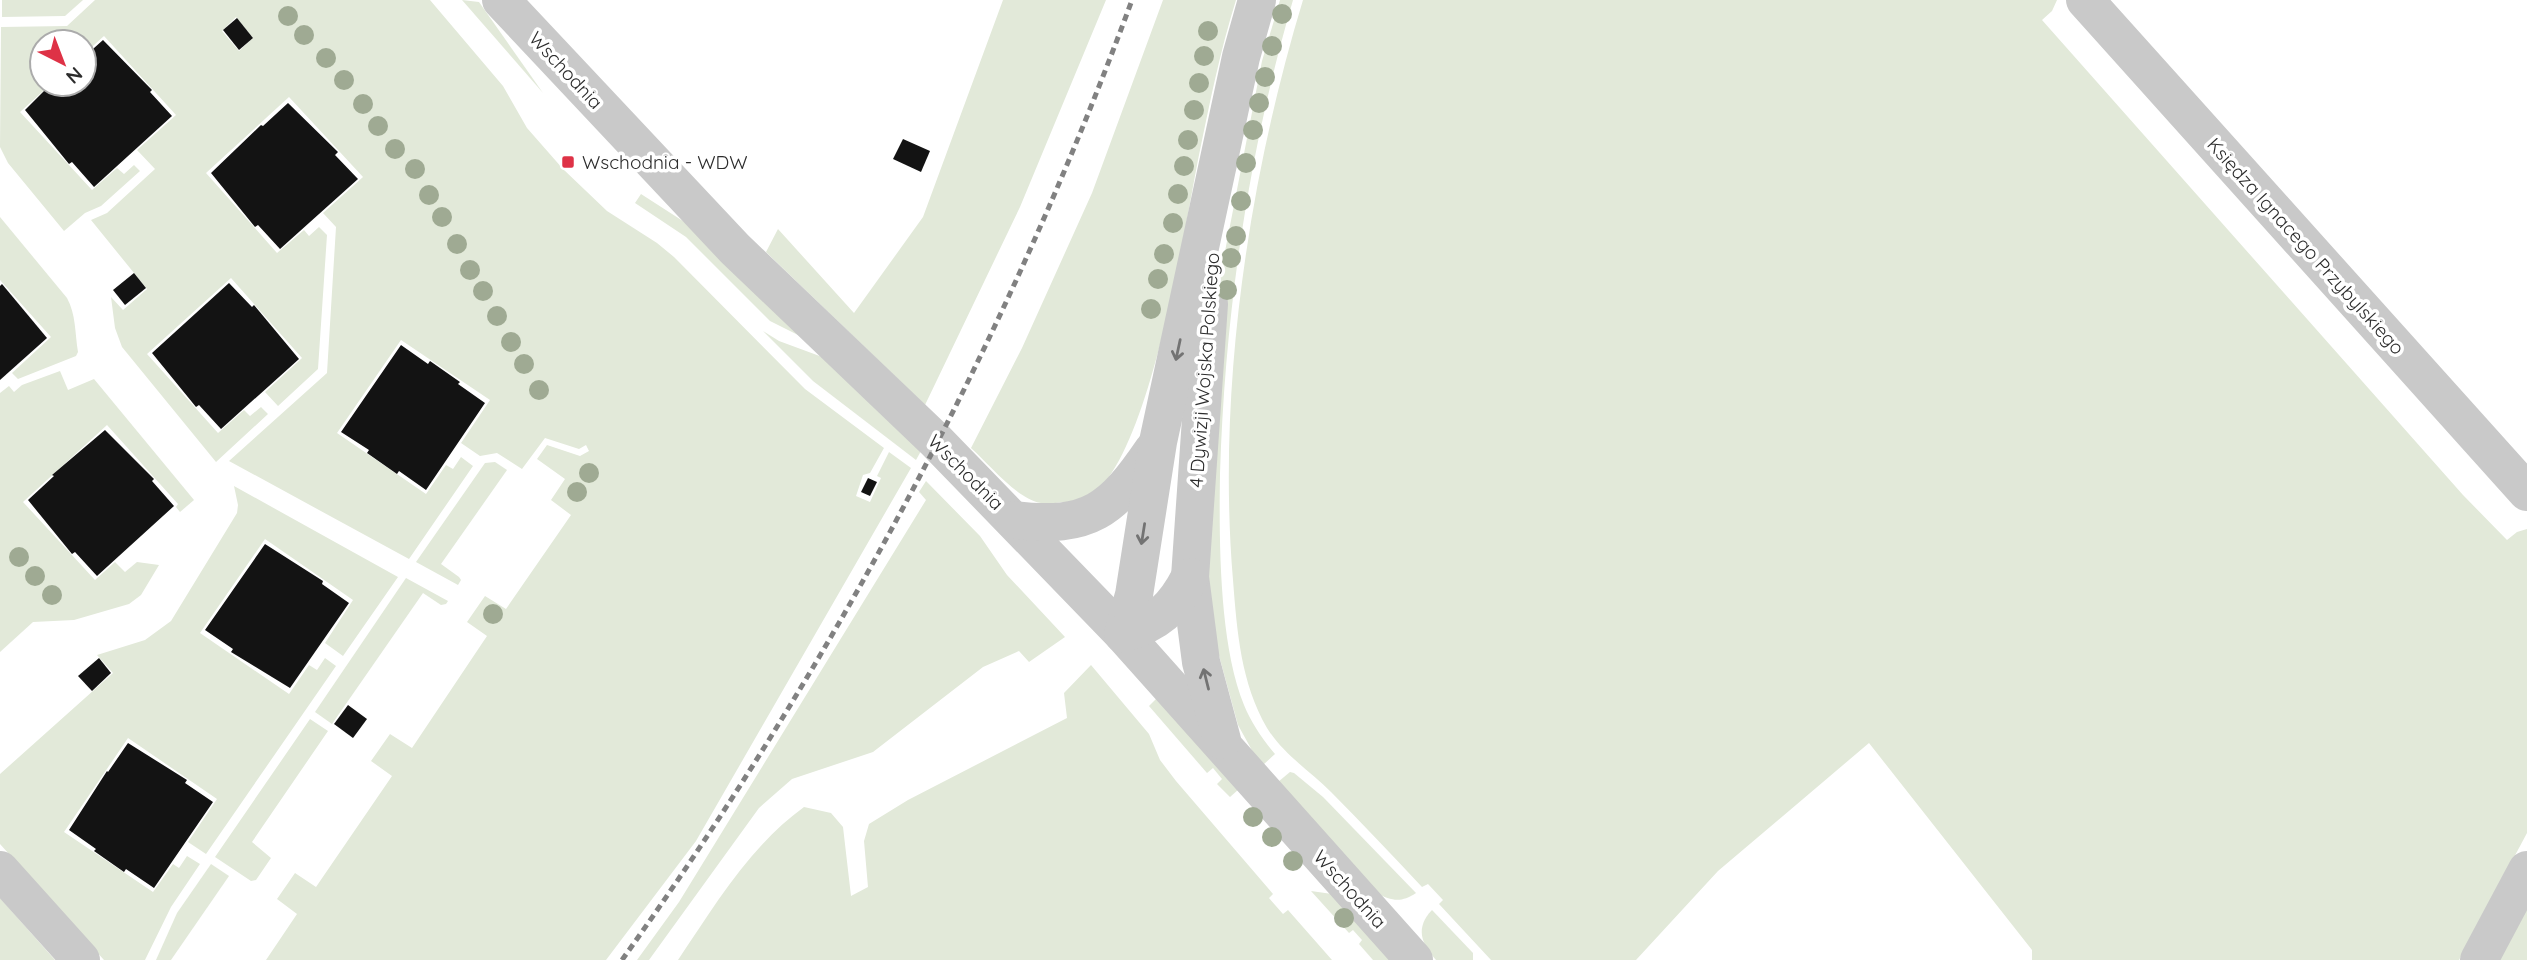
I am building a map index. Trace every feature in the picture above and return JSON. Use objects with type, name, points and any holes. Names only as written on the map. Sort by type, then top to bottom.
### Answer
[{"type":"street","name":"Wschodnia","points":[[500,0],[736,249],[936,441],[1014,520],[1223,745],[1414,960]]},
{"type":"street","name":"4 Dywizji Wojska Polskiego","points":[[1122,634],[1134,595],[1158,442],[1241,57],[1257,0]]},
{"type":"street","name":"Księdza Ignacego Przybylskiego","points":[[2085,0],[2527,492]]},
{"type":"street","name":"4 Dywizji Wojska Polskiego","points":[[1219,163],[1190,577],[1201,662],[1223,745]]},
{"type":"street","name":"4 Dywizji Wojska Polskiego","points":[[1014,520],[1046,524],[1093,514],[1108,504],[1130,482],[1158,442]]},
{"type":"street","name":"4 Dywizji Wojska Polskiego","points":[[1122,634],[1142,628],[1170,609],[1190,577]]},
{"type":"street","points":[[0,870],[81,960]]},
{"type":"street","points":[[2479,960],[2527,870]]},
{"type":"green space","points":[[2,0],[83,0],[65,16],[2,17]]},
{"type":"green space","points":[[95,0],[430,0],[503,86],[527,128],[563,169],[607,211],[674,257],[805,389],[884,448],[870,473],[863,475],[856,496],[870,502],[881,478],[877,476],[889,452],[911,468],[696,841],[606,960],[266,960],[297,914],[277,899],[295,873],[316,887],[392,776],[371,761],[390,734],[412,748],[487,636],[467,622],[485,596],[506,609],[571,515],[551,500],[565,479],[537,459],[547,445],[580,456],[589,451],[586,445],[579,449],[545,438],[522,469],[497,453],[480,456],[461,443],[490,400],[401,340],[337,433],[426,494],[446,465],[453,469],[461,457],[473,466],[409,559],[229,461],[327,373],[336,227],[323,213],[363,177],[289,97],[206,173],[277,253],[304,230],[309,236],[319,227],[327,235],[318,369],[278,406],[265,392],[302,358],[231,278],[147,354],[218,433],[244,410],[250,416],[261,407],[268,414],[216,462],[122,347],[115,328],[111,297],[123,310],[147,289],[91,220],[107,213],[155,169],[137,150],[176,115],[104,36],[98,41],[98,28],[28,28],[28,98],[36,98],[20,112],[92,190],[117,168],[124,174],[134,165],[140,171],[101,206],[85,213],[64,231],[8,163],[0,147],[1,27],[67,26]],"holes":[[[236,17],[253,38],[239,51],[222,31]]]},
{"type":"green space","points":[[462,0],[479,2],[543,93]]},
{"type":"green space","points":[[1003,0],[1106,0],[1020,207],[925,405],[766,252],[778,229],[854,313],[923,217]]},
{"type":"green space","points":[[1163,0],[1236,0],[1211,96],[1161,342],[1127,444],[1107,480],[1082,501],[1041,503],[1013,488],[971,448],[1022,348],[1092,193]]},
{"type":"green space","points":[[1280,0],[1293,0],[1263,116],[1251,175],[1233,294],[1220,474],[1225,623],[1236,680],[1247,711],[1275,754],[1263,765],[1238,725],[1205,604],[1221,272],[1262,61]]},
{"type":"green space","points":[[1303,0],[2057,0],[2052,11],[2042,20],[2463,495],[2507,540],[2517,532],[2527,529],[2527,833],[2459,960],[2032,960],[2032,950],[1869,743],[1718,871],[1636,960],[1491,960],[1439,904],[1443,900],[1428,884],[1422,887],[1366,827],[1273,737],[1251,693],[1242,657],[1229,508],[1229,435],[1234,361],[1252,213],[1284,69]]},
{"type":"green space","points":[[641,194],[686,223],[806,339],[770,321],[686,237],[635,203]]},
{"type":"green space","points":[[0,217],[67,298],[74,317],[78,352],[76,356],[18,379],[12,373],[51,337],[0,280]]},
{"type":"green space","points":[[763,331],[779,341],[825,358],[921,451],[916,460],[813,381]]},
{"type":"green space","points":[[60,371],[68,390],[94,379],[194,500],[180,512],[176,507],[178,504],[107,425],[23,502],[95,580],[115,562],[125,572],[137,562],[159,565],[141,595],[129,604],[74,620],[33,622],[0,652],[0,393],[9,386],[14,392],[22,385]]},
{"type":"green space","points":[[495,462],[507,470],[441,564],[459,577],[461,580],[458,585],[416,562],[485,463]]},
{"type":"green space","points":[[926,481],[980,536],[1007,575],[1065,637],[1029,662],[1019,651],[983,667],[873,752],[792,779],[759,808],[649,960],[637,960],[679,902],[926,500],[919,492]]},
{"type":"green space","points":[[234,486],[398,577],[343,656],[325,643],[353,600],[265,539],[200,633],[289,694],[309,665],[317,670],[325,658],[336,666],[206,854],[188,842],[217,799],[128,738],[64,832],[153,892],[173,864],[179,868],[187,856],[200,864],[171,907],[145,960],[104,960],[0,844],[0,774],[113,673],[97,655],[145,640],[171,621],[237,513]]},
{"type":"green space","points":[[406,578],[448,601],[441,605],[423,593],[332,724],[315,712]]},
{"type":"green space","points":[[1091,665],[1149,734],[1160,760],[1176,781],[1273,894],[1269,898],[1283,914],[1288,910],[1332,960],[678,960],[750,858],[804,807],[831,813],[843,827],[851,896],[868,887],[864,841],[869,824],[908,800],[1067,718],[1064,693]]},
{"type":"green space","points":[[1157,698],[1239,789],[1230,797],[1217,784],[1222,779],[1213,768],[1207,773],[1149,706]]},
{"type":"green space","points":[[310,719],[328,731],[252,842],[271,858],[256,880],[251,881],[215,857]]},
{"type":"green space","points":[[1290,772],[1323,797],[1416,893],[1396,900],[1376,893],[1278,782]]},
{"type":"green space","points":[[211,864],[229,876],[171,960],[156,960],[177,913]]},
{"type":"green space","points":[[1311,891],[1332,894],[1390,960],[1373,960],[1359,944],[1362,940],[1353,930],[1349,933]]},
{"type":"green space","points":[[0,898],[55,960],[0,960]]},
{"type":"green space","points":[[2527,907],[2527,960],[2499,960]]},
{"type":"green space","points":[[1432,910],[1473,953],[1473,960],[1436,960],[1431,954],[1424,941],[1422,929]]},
{"type":"building","points":[[237,18],[253,38],[239,50],[223,30]]},
{"type":"building","points":[[103,40],[152,90],[150,92],[172,116],[94,187],[72,162],[69,164],[25,110],[37,98],[98,98],[98,44]]},
{"type":"building","points":[[288,103],[338,152],[335,155],[358,179],[280,249],[258,225],[255,227],[211,173]]},
{"type":"building","points":[[903,139],[930,151],[921,172],[893,159]]},
{"type":"building","points":[[134,273],[146,288],[125,305],[113,290]]},
{"type":"building","points":[[229,283],[252,307],[254,305],[299,359],[221,429],[199,405],[196,407],[152,353]]},
{"type":"building","points":[[2,284],[47,338],[0,380],[0,286]]},
{"type":"building","points":[[401,345],[428,364],[430,361],[485,403],[426,490],[399,471],[397,474],[367,453],[369,450],[341,432]]},
{"type":"building","points":[[105,430],[154,479],[152,481],[174,506],[97,576],[75,552],[72,554],[28,500],[54,476],[52,475]]},
{"type":"building","points":[[868,478],[877,482],[870,496],[861,492]]},
{"type":"building","points":[[265,544],[323,581],[322,584],[349,603],[290,688],[231,652],[233,649],[205,630]]},
{"type":"building","points":[[99,658],[111,673],[92,691],[78,676]]},
{"type":"building","points":[[348,705],[367,719],[353,738],[334,724]]},
{"type":"building","points":[[128,743],[187,780],[185,783],[213,802],[154,888],[126,869],[124,872],[69,830]]},
{"type":"railway","points":[[622,960],[699,849],[772,734],[843,617],[909,497],[971,375],[1029,251],[1083,126],[1132,0]]},
{"type":"place","name":"Wschodnia - WDW","points":[[568,162]]}]
